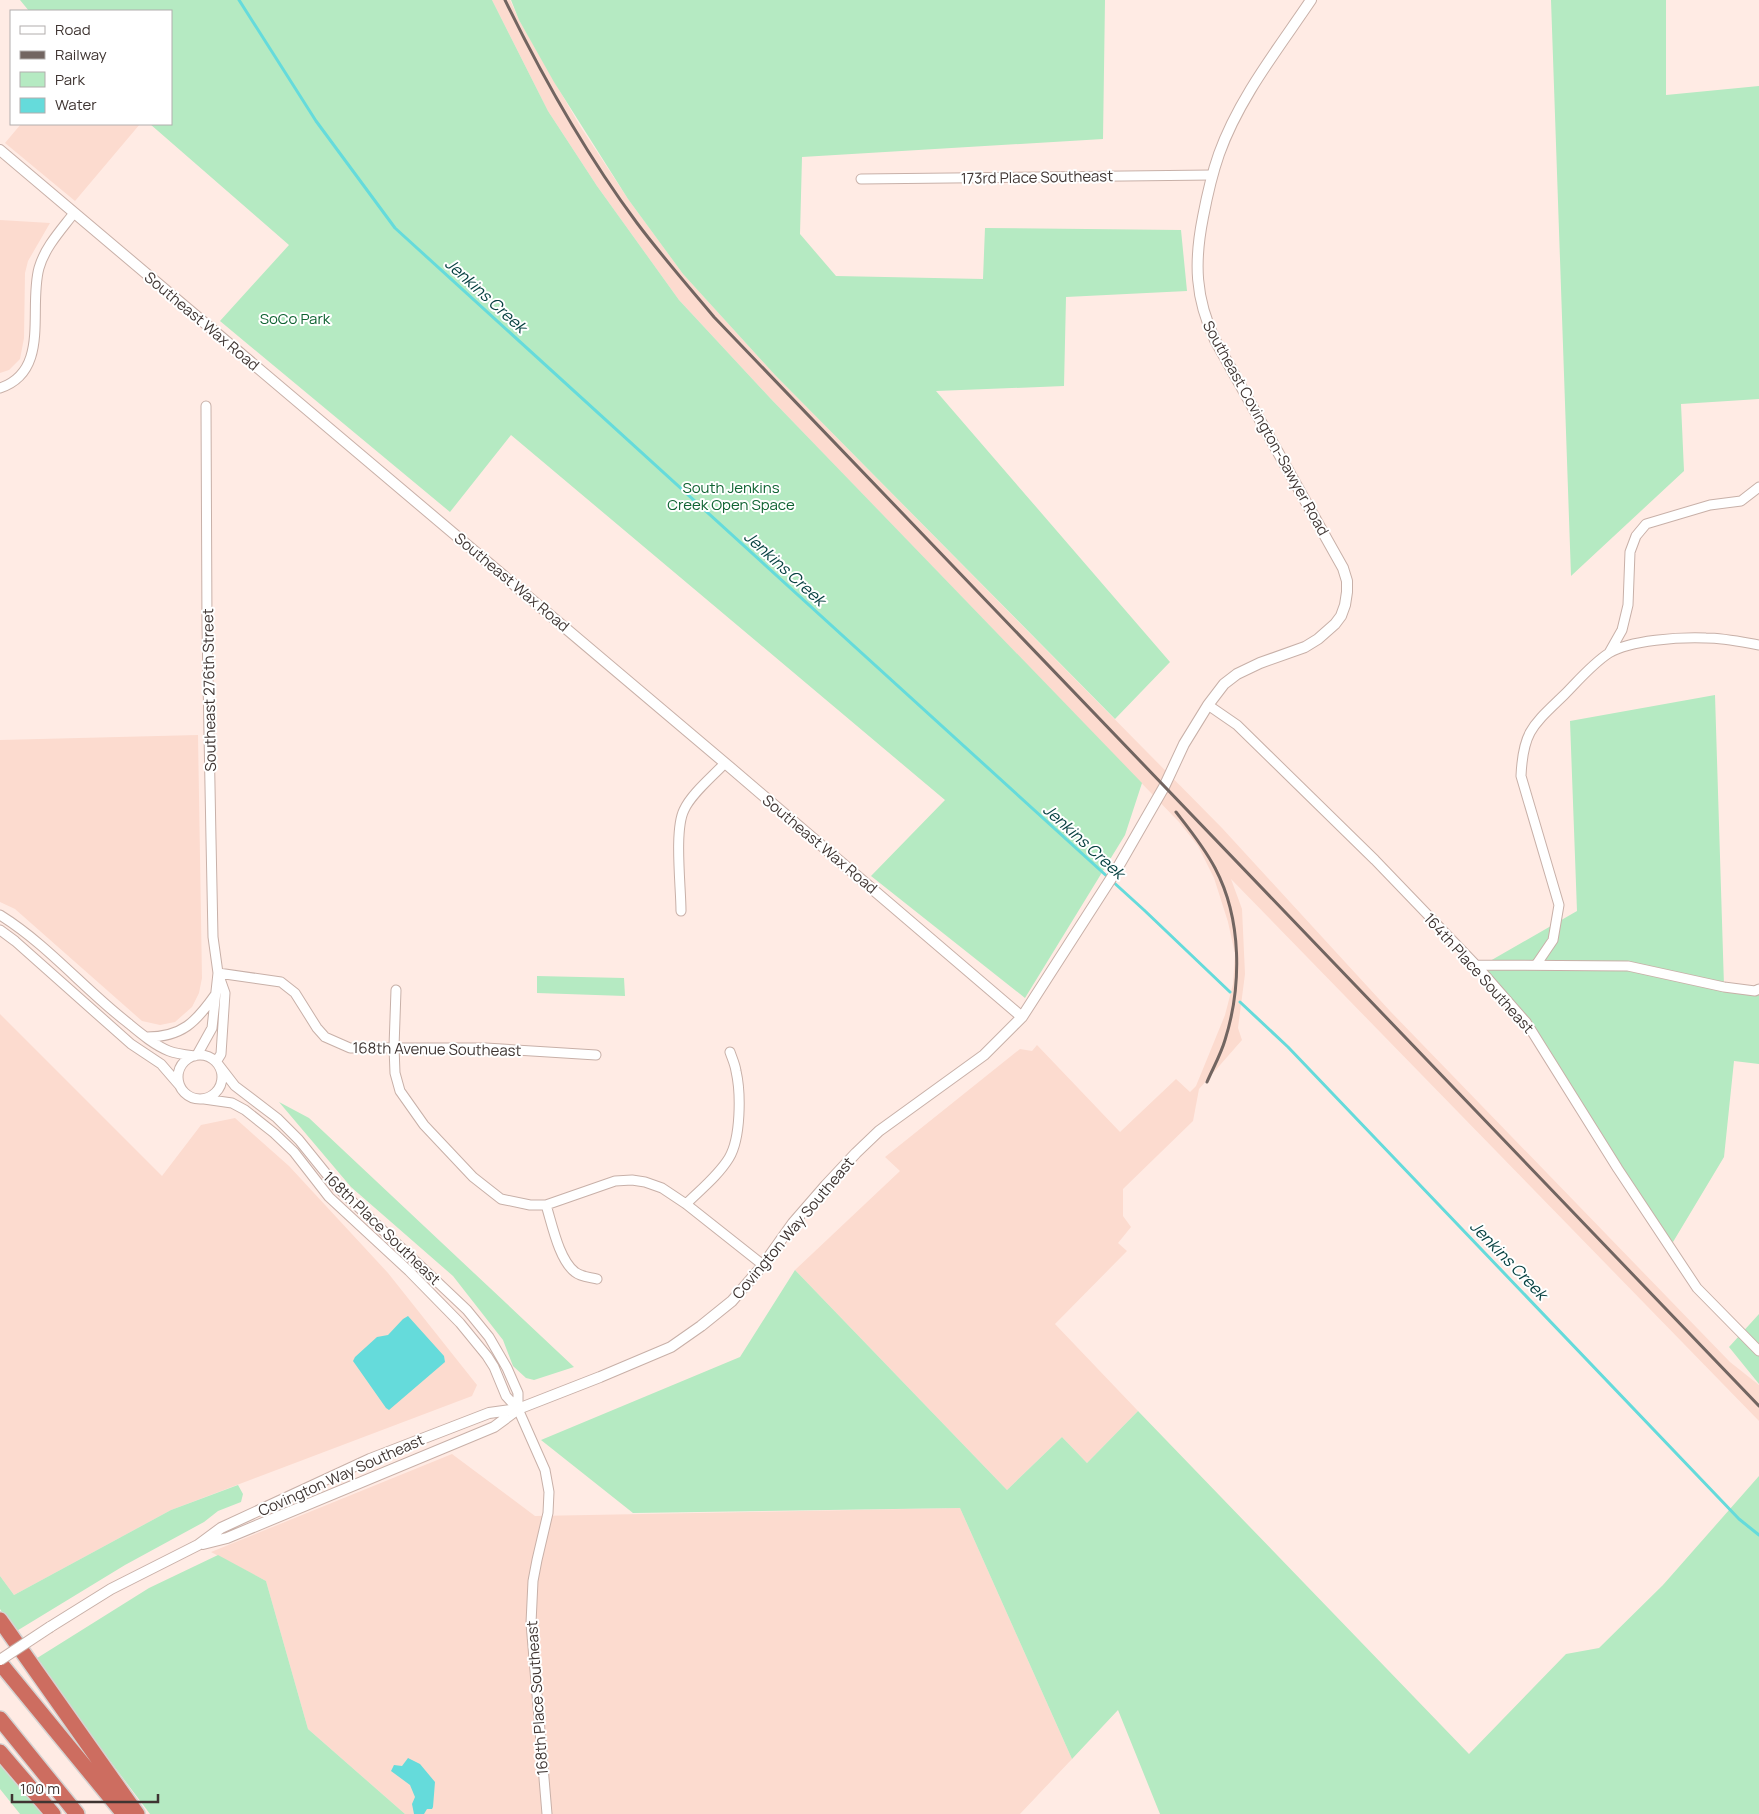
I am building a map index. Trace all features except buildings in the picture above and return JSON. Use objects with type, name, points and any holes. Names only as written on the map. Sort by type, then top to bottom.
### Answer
[{"type":"highway","points":[[0,1620],[137,1814]]},
{"type":"highway","points":[[0,1662],[124,1814]]},
{"type":"highway","points":[[0,1718],[77,1814]]},
{"type":"highway","points":[[0,1752],[54,1814]]},
{"type":"street","name":"Southeast Covington-Sawyer Road","points":[[1311,0],[1250,92],[1229,130],[1212,175],[1201,225],[1197,266],[1200,300],[1207,324],[1248,401],[1338,557],[1347,581]]},
{"type":"street","name":"Southeast Wax Road","points":[[0,150],[725,763],[1022,1017]]},
{"type":"street","name":"173rd Place Southeast","points":[[861,180],[1212,175]]},
{"type":"street","points":[[0,388],[16,381],[29,363],[33,352],[36,285],[43,255],[74,213]]},
{"type":"street","name":"Southeast 276th Street","points":[[206,406],[207,618],[213,937],[218,974],[225,993],[221,1054],[217,1063]]},
{"type":"street","points":[[1608,654],[1622,630],[1628,605],[1630,552],[1636,536],[1646,524],[1710,505],[1741,501],[1759,487]]},
{"type":"street","name":"Covington Way Southeast","points":[[0,1662],[50,1627],[111,1589],[198,1545],[221,1528],[370,1458],[489,1413],[518,1409],[600,1377],[670,1347],[701,1326],[732,1301],[763,1265],[793,1223],[861,1148],[879,1131],[984,1055],[1022,1017],[1101,896],[1164,787],[1184,744],[1208,705],[1224,684],[1237,674],[1260,663],[1306,647],[1335,624],[1341,616],[1345,605],[1347,581]]},
{"type":"street","points":[[1536,965],[1553,940],[1560,905],[1521,776],[1526,740],[1536,722],[1588,671],[1608,654],[1626,645],[1640,642],[1699,638],[1726,639],[1759,645]]},
{"type":"street","name":"164th Place Southeast","points":[[1208,705],[1237,725],[1375,860],[1476,965],[1526,1022],[1618,1169],[1697,1288],[1759,1350]]},
{"type":"street","points":[[682,911],[679,835],[684,810],[692,797],[725,763]]},
{"type":"street","points":[[0,916],[18,926],[115,1013],[146,1038],[168,1051],[208,1056],[217,1063],[221,1070],[222,1083],[215,1094],[204,1099],[190,1097],[161,1064],[131,1044],[14,940],[0,930]]},
{"type":"street","points":[[1476,965],[1628,966],[1724,987],[1755,991],[1759,989]]},
{"type":"street","name":"Southeast 276th Street","points":[[196,1055],[212,1028],[218,974]]},
{"type":"street","name":"168th Avenue Southeast","points":[[218,974],[281,982],[295,993],[317,1028],[326,1037],[350,1048],[486,1048],[596,1055]]},
{"type":"street","points":[[396,990],[395,1074],[400,1091],[424,1125],[473,1177],[501,1199],[530,1205],[546,1205],[615,1181],[632,1180],[645,1182],[662,1188],[686,1204],[763,1265]]},
{"type":"street","name":"Southeast 276th Street","points":[[146,1038],[173,1034],[184,1029],[199,1017],[215,995]]},
{"type":"street","points":[[686,1204],[719,1171],[729,1158],[736,1135],[738,1088],[736,1070],[730,1052]]},
{"type":"street","points":[[180,1086],[178,1080],[180,1067],[189,1058],[196,1055]]},
{"type":"street","name":"168th Place Southeast","points":[[217,1063],[235,1086],[277,1118],[299,1140],[337,1187],[467,1310],[489,1337],[508,1368],[518,1393],[518,1409]]},
{"type":"street","name":"168th Place Southeast","points":[[204,1099],[232,1103],[245,1110],[294,1152],[329,1197],[409,1271],[460,1322],[487,1356],[494,1367],[506,1396],[518,1409],[544,1470],[549,1492],[548,1513],[536,1560],[530,1623],[547,1814]]},
{"type":"street","points":[[546,1205],[561,1254],[574,1272],[597,1279]]},
{"type":"street","name":"Covington Way Southeast","points":[[198,1545],[227,1538],[494,1427],[518,1409]]},
{"type":"street","points":[[318,1500],[315,1497],[316,1491],[346,1477],[370,1458]]},
{"type":"shaded area","points":[[492,0],[510,0],[519,20],[580,126],[628,199],[683,274],[775,375],[1222,828],[1390,1011],[1730,1362],[1759,1385],[1759,1421],[1231,879],[1242,909],[1245,974],[1238,1028],[1242,1040],[1199,1089],[1193,1121],[1123,1189],[1123,1216],[1131,1227],[1118,1243],[1127,1251],[1055,1324],[1138,1411],[1087,1463],[1062,1437],[1007,1490],[795,1270],[900,1171],[885,1157],[1020,1049],[1032,1051],[1037,1045],[1120,1132],[1176,1079],[1190,1092],[1196,1086],[1225,1015],[1233,984],[1235,954],[1228,922],[1214,878],[1198,846],[1179,822],[771,399],[679,300],[597,186],[548,111]]},
{"type":"shaded area","points":[[20,125],[139,125],[75,201],[5,143]]},
{"type":"shaded area","points":[[0,220],[50,223],[28,261],[25,273],[24,338],[20,359],[9,370],[0,373]]},
{"type":"shaded area","points":[[198,735],[202,978],[199,993],[192,1007],[175,1022],[160,1025],[142,1021],[15,909],[0,902],[0,740]]},
{"type":"shaded area","points":[[0,1014],[162,1176],[201,1125],[235,1118],[289,1166],[388,1273],[477,1385],[472,1396],[171,1510],[14,1595],[0,1576]]},
{"type":"shaded area","points":[[452,1454],[535,1516],[960,1508],[1072,1759],[1020,1814],[405,1814],[308,1729],[266,1581],[211,1552]]},
{"type":"green space","points":[[20,0],[492,0],[548,111],[597,186],[679,300],[771,399],[1142,783],[1125,835],[1025,998],[871,876],[945,800],[511,435],[450,512],[220,321],[289,245],[151,125],[172,125],[172,10],[28,10]]},
{"type":"green space","points":[[511,0],[1105,0],[1103,139],[802,157],[800,234],[836,276],[983,279],[985,228],[1181,230],[1187,291],[1066,297],[1064,386],[936,391],[1170,662],[1115,719],[775,375],[683,274],[628,199],[554,82],[519,20]]},
{"type":"green space","points":[[1551,0],[1666,0],[1666,95],[1759,86],[1759,399],[1681,404],[1684,471],[1571,576]]},
{"type":"green space","points":[[1715,695],[1724,986],[1759,990],[1759,1064],[1734,1061],[1724,1157],[1670,1247],[1483,965],[1577,911],[1570,721]]},
{"type":"green space","points":[[537,976],[624,978],[625,996],[537,993]]},
{"type":"green space","points":[[279,1102],[309,1118],[574,1367],[534,1380],[526,1378],[513,1366],[503,1340],[453,1276],[351,1187]]},
{"type":"green space","points":[[795,1270],[1007,1490],[1062,1437],[1087,1463],[1138,1411],[1469,1754],[1566,1654],[1599,1648],[1663,1585],[1759,1476],[1759,1814],[1160,1814],[1118,1710],[1072,1759],[960,1508],[633,1513],[541,1440],[740,1357]]},
{"type":"green space","points":[[1759,1314],[1759,1384],[1729,1347]]},
{"type":"green space","points":[[238,1485],[243,1494],[241,1502],[218,1511],[204,1522],[125,1565],[15,1632],[0,1609],[0,1576],[14,1595],[171,1510]]},
{"type":"green space","points":[[218,1555],[266,1581],[308,1729],[405,1814],[150,1814],[34,1660],[149,1588]]},
{"type":"green space","points":[[0,1762],[43,1814],[20,1814],[0,1789]]},
{"type":"water","points":[[408,1316],[444,1356],[445,1362],[389,1410],[353,1361],[377,1337],[388,1335]]},
{"type":"water","points":[[408,1758],[420,1764],[435,1782],[433,1807],[432,1809],[427,1809],[424,1814],[414,1814],[412,1804],[415,1797],[410,1785],[391,1771],[394,1765],[402,1766]]},
{"type":"waterway","name":"Jenkins Creek","points":[[239,0],[316,121],[395,228],[1144,910],[1230,992]]},
{"type":"waterway","name":"Jenkins Creek","points":[[1240,1002],[1288,1047],[1739,1519],[1759,1535]]},
{"type":"railway","points":[[505,0],[534,58],[600,170],[646,235],[714,317],[1759,1406]]},
{"type":"railway","points":[[1176,812],[1202,846],[1215,868],[1224,888],[1235,931],[1236,975],[1231,1019],[1219,1056],[1207,1082]]},
{"type":"park label","name":"SoCo Park","points":[[295,318]]},
{"type":"park label","name":"South Jenkins Creek Open Space","points":[[731,496]]}]
